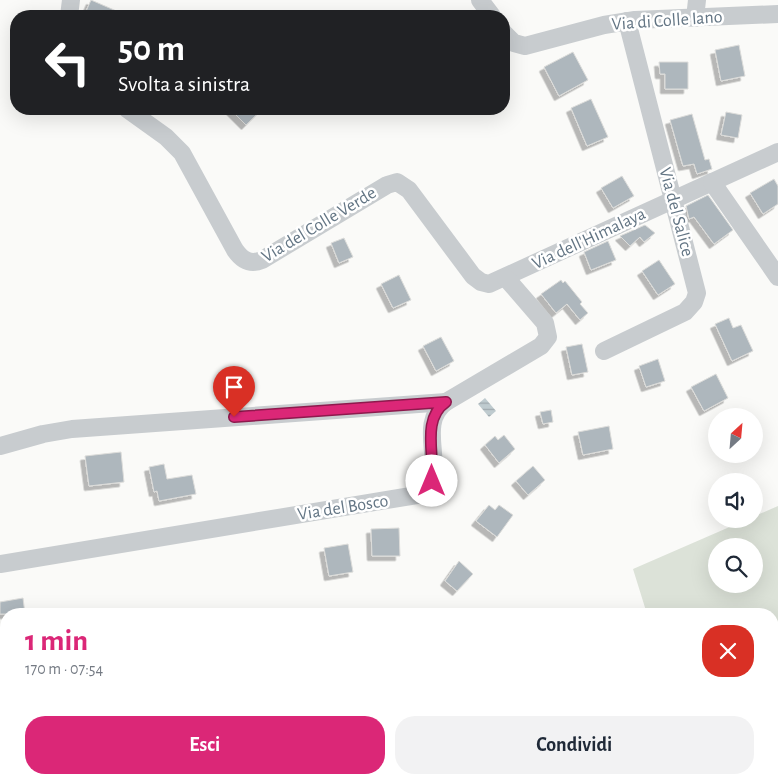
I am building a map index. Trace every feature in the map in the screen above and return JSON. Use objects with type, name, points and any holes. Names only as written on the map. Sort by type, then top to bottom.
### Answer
[{"type":"street","points":[[695,18],[697,0]]},
{"type":"street","name":"Via di Colle Iano","points":[[510,39],[514,43],[525,46],[627,21],[778,14]]},
{"type":"street","name":"Via del Salice","points":[[604,351],[685,312],[694,302],[696,284],[627,21]]},
{"type":"street","name":"Via del Colle Verde","points":[[135,115],[166,137],[182,152],[235,250],[246,260],[254,263],[262,260],[386,185],[396,182],[409,190],[470,272],[481,282]]},
{"type":"street","name":"Via dell'Himalaya","points":[[481,282],[491,284],[506,278],[778,152]]},
{"type":"street","points":[[712,182],[778,277]]},
{"type":"street","name":"Via del Bosco","points":[[0,564],[423,494],[432,479],[432,420],[437,409],[541,346],[548,337],[545,323],[506,278]]},
{"type":"street","points":[[0,446],[72,428],[446,402]]},
{"type":"shaded area","points":[[485,398],[496,411],[489,417],[478,404]]},
{"type":"shaded area","points":[[778,506],[778,608],[645,608],[633,569],[727,528],[763,528],[763,513]]},
{"type":"building","points":[[91,0],[114,10],[87,10]]},
{"type":"building","points":[[739,45],[745,76],[721,81],[715,50]]},
{"type":"building","points":[[573,52],[588,80],[559,96],[544,67]]},
{"type":"building","points":[[659,62],[688,62],[688,89],[665,89],[665,74],[660,74]]},
{"type":"building","points":[[591,99],[608,137],[587,146],[571,108]]},
{"type":"building","points":[[726,112],[742,115],[738,138],[721,135]]},
{"type":"building","points":[[692,114],[705,160],[709,159],[712,169],[697,174],[694,164],[683,166],[670,120]]},
{"type":"building","points":[[236,115],[256,115],[246,125]]},
{"type":"building","points":[[622,176],[634,196],[613,208],[601,188]]},
{"type":"building","points":[[774,179],[778,186],[778,204],[763,214],[750,193]]},
{"type":"building","points":[[708,195],[733,230],[714,244],[694,217],[689,219],[686,206]]},
{"type":"building","points":[[645,225],[655,233],[644,242],[640,237],[630,246],[620,236]]},
{"type":"building","points":[[344,238],[353,257],[339,263],[331,243]]},
{"type":"building","points":[[608,241],[616,260],[591,270],[584,252]]},
{"type":"building","points":[[659,260],[675,284],[658,295],[642,271]]},
{"type":"building","points":[[399,275],[411,300],[393,308],[381,284]]},
{"type":"building","points":[[561,280],[563,283],[565,281],[582,302],[580,304],[588,313],[580,320],[567,304],[556,313],[541,294]]},
{"type":"building","points":[[729,318],[733,328],[741,325],[753,351],[732,361],[715,324]]},
{"type":"building","points":[[441,337],[454,361],[436,371],[423,346]]},
{"type":"building","points":[[582,344],[588,372],[572,375],[566,347]]},
{"type":"building","points":[[658,359],[665,381],[646,387],[639,366]]},
{"type":"building","points":[[716,374],[728,398],[704,411],[691,387]]},
{"type":"building","points":[[551,410],[553,422],[543,424],[540,412]]},
{"type":"building","points":[[609,426],[613,449],[583,455],[578,432]]},
{"type":"building","points":[[504,435],[515,449],[499,463],[485,445],[495,436],[498,440]]},
{"type":"building","points":[[121,452],[124,482],[89,486],[85,456]]},
{"type":"building","points":[[164,464],[167,479],[192,475],[196,494],[159,501],[157,491],[154,492],[149,467]]},
{"type":"building","points":[[533,466],[545,480],[528,495],[516,481]]},
{"type":"building","points":[[489,505],[495,510],[499,505],[513,515],[497,537],[476,521]]},
{"type":"building","points":[[399,528],[400,556],[372,556],[371,529]]},
{"type":"building","points":[[348,544],[353,572],[329,576],[324,548]]},
{"type":"building","points":[[459,561],[473,574],[457,591],[445,581]]},
{"type":"building","points":[[23,598],[24,608],[0,608],[0,602]]},
{"type":"route","points":[[234,417],[446,402],[437,409],[432,420],[432,481]]}]
